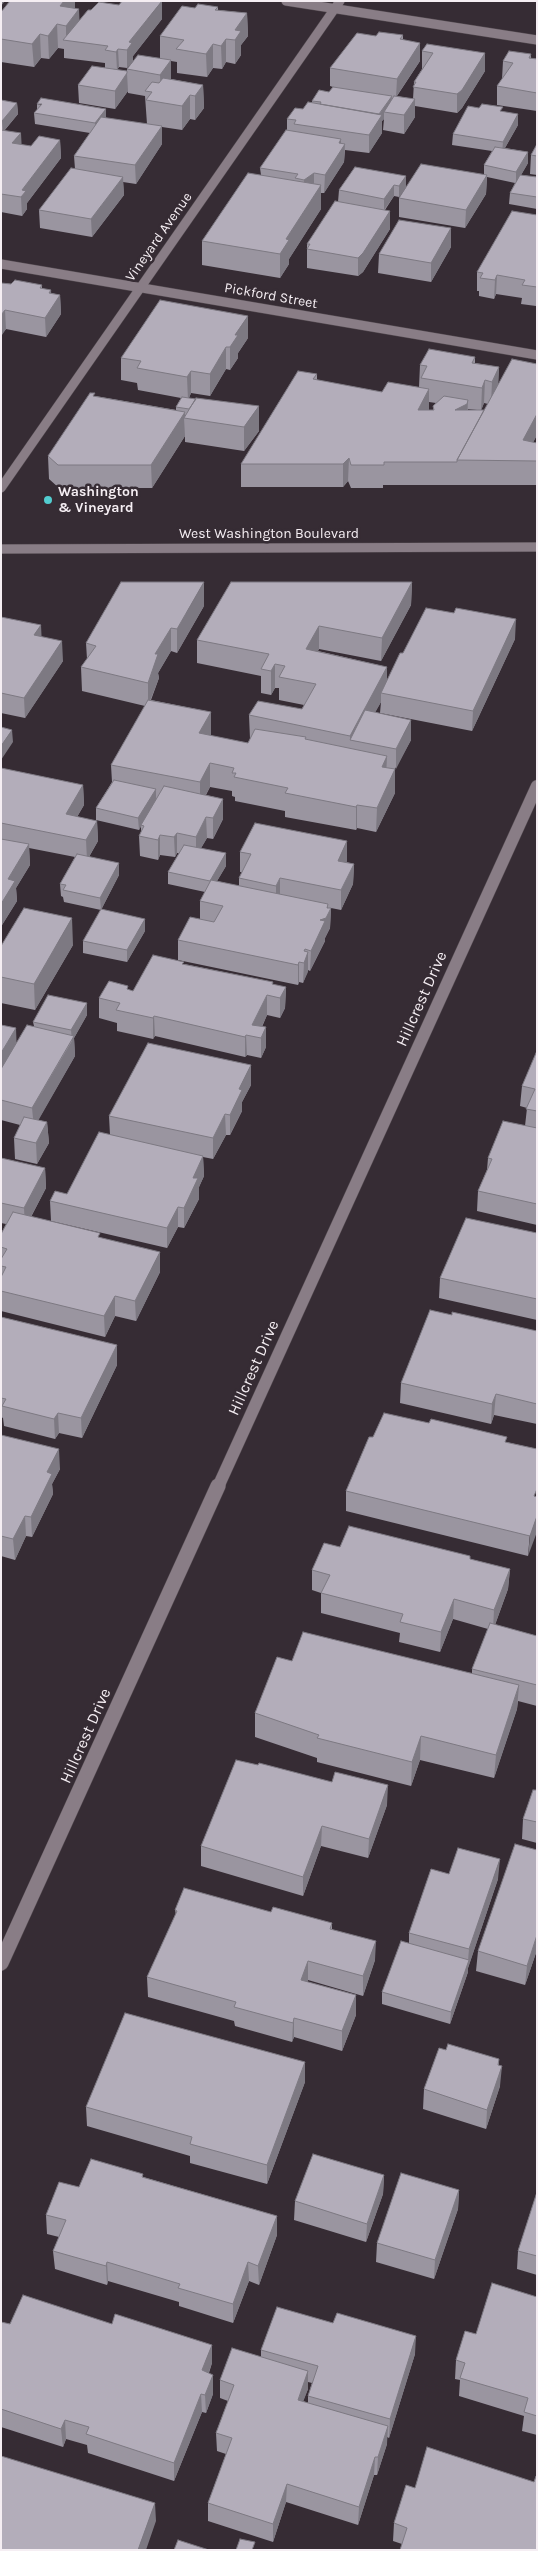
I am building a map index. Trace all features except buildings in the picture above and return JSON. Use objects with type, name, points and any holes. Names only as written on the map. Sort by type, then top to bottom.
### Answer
[{"type":"street","points":[[286,1],[337,5],[537,40]]},
{"type":"street","name":"Vineyard Avenue","points":[[1,488],[337,5]]},
{"type":"street","name":"Pickford Street","points":[[1,264],[537,355]]},
{"type":"street","name":"West Washington Boulevard","points":[[1,549],[537,547]]},
{"type":"street","name":"Hillcrest Drive","points":[[1,1963],[537,786]]},
{"type":"place","name":"Washington & Vineyard","points":[[48,500]]}]
